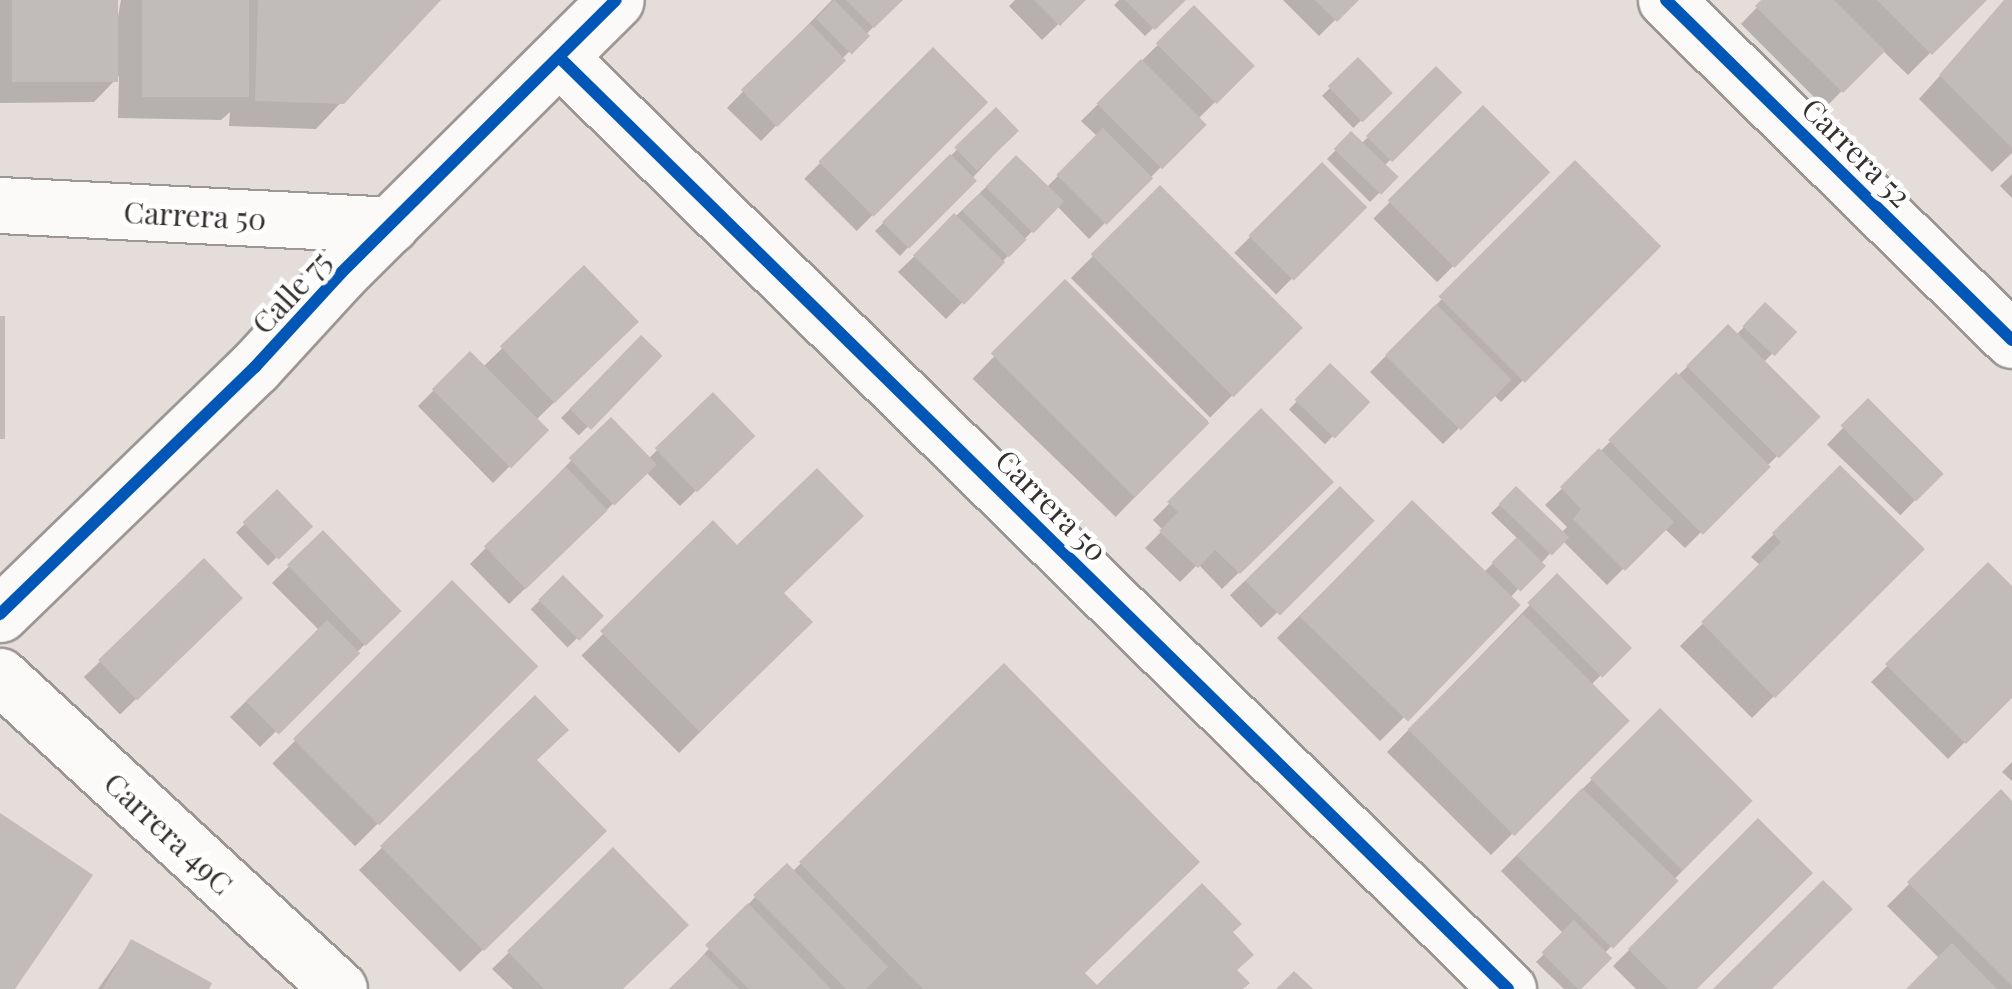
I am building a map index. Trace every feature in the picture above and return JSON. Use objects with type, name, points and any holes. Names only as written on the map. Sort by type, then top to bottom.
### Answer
[{"type":"street","name":"Calle 75","points":[[0,614],[255,367],[390,225],[616,0]]},
{"type":"street","name":"Carrera 52","points":[[1666,0],[2012,340]]},
{"type":"street","name":"Carrera 50","points":[[558,57],[1508,989]]},
{"type":"street","name":"Carrera 50","points":[[0,205],[390,225]]},
{"type":"street","name":"Carrera 49C","points":[[0,676],[339,989]]},
{"type":"building","points":[[12,0],[118,0],[118,82],[12,82]]},
{"type":"building","points":[[142,0],[249,0],[249,97],[142,97]]},
{"type":"building","points":[[258,0],[441,0],[344,104],[255,101]]},
{"type":"building","points":[[834,0],[870,36],[852,54],[816,18]]},
{"type":"building","points":[[846,0],[903,0],[874,28]]},
{"type":"building","points":[[1034,0],[1086,0],[1060,26]]},
{"type":"building","points":[[1125,0],[1186,0],[1155,30]]},
{"type":"building","points":[[1315,0],[1359,0],[1337,22]]},
{"type":"building","points":[[1761,0],[1834,0],[1885,51],[1843,93],[1755,6]]},
{"type":"building","points":[[1877,0],[1987,0],[1932,55]]},
{"type":"building","points":[[2004,0],[2012,0],[2012,148],[1939,75]]},
{"type":"building","points":[[1194,5],[1255,66],[1217,104],[1156,43]]},
{"type":"building","points":[[810,23],[846,60],[777,127],[741,90]]},
{"type":"building","points":[[933,47],[988,102],[874,217],[818,162]]},
{"type":"building","points":[[1358,57],[1393,93],[1363,122],[1328,86]]},
{"type":"building","points":[[1141,59],[1207,125],[1162,169],[1096,104]]},
{"type":"building","points":[[1436,66],[1462,92],[1392,162],[1366,136]]},
{"type":"building","points":[[1483,105],[1550,172],[1455,268],[1388,200]]},
{"type":"building","points":[[996,107],[1019,131],[977,171],[954,147]]},
{"type":"building","points":[[1103,128],[1153,178],[1107,225],[1056,175]]},
{"type":"building","points":[[1351,131],[1398,177],[1381,195],[1334,149]]},
{"type":"building","points":[[950,154],[977,181],[909,249],[882,222]]},
{"type":"building","points":[[1016,155],[1064,202],[1034,233],[985,187]]},
{"type":"building","points":[[1575,160],[1661,246],[1525,383],[1439,296]]},
{"type":"building","points":[[1322,162],[1367,207],[1294,281],[1248,236]]},
{"type":"building","points":[[1160,185],[1303,328],[1234,397],[1091,254]]},
{"type":"building","points":[[980,193],[1027,240],[1009,257],[962,211]]},
{"type":"building","points":[[954,213],[1005,262],[964,305],[913,255]]},
{"type":"building","points":[[584,265],[639,322],[555,403],[500,346]]},
{"type":"building","points":[[1065,279],[1209,423],[1135,497],[991,353]]},
{"type":"building","points":[[1765,302],[1797,332],[1775,356],[1742,326]]},
{"type":"building","points":[[1436,304],[1512,380],[1461,431],[1385,355]]},
{"type":"building","points":[[0,316],[5,316],[5,439],[0,439]]},
{"type":"building","points":[[1728,324],[1821,417],[1779,458],[1686,366]]},
{"type":"building","points":[[641,335],[663,356],[591,430],[569,409]]},
{"type":"building","points":[[470,351],[549,430],[511,468],[432,389]]},
{"type":"building","points":[[1330,363],[1370,402],[1335,439],[1295,400]]},
{"type":"building","points":[[1676,372],[1771,467],[1703,535],[1608,440]]},
{"type":"building","points":[[713,392],[755,436],[697,492],[655,448]]},
{"type":"building","points":[[1868,398],[1944,474],[1916,501],[1840,426]]},
{"type":"building","points":[[1261,408],[1334,482],[1240,574],[1215,550],[1198,568],[1159,531],[1178,512],[1167,502]]},
{"type":"building","points":[[611,417],[657,464],[614,505],[569,458]]},
{"type":"building","points":[[1599,448],[1674,522],[1625,571],[1573,519],[1581,509],[1560,487]]},
{"type":"building","points":[[1840,465],[1925,549],[1775,698],[1701,622],[1781,542],[1772,533]]},
{"type":"building","points":[[566,467],[608,510],[526,589],[484,546]]},
{"type":"building","points":[[817,468],[864,516],[784,593],[813,622],[700,732],[600,631],[713,520],[737,545]]},
{"type":"building","points":[[1340,486],[1375,521],[1280,615],[1245,581]]},
{"type":"building","points":[[1516,486],[1569,537],[1552,555],[1499,504]]},
{"type":"building","points":[[277,489],[313,526],[279,560],[242,522]]},
{"type":"building","points":[[1412,500],[1521,605],[1408,721],[1299,617]]},
{"type":"building","points":[[323,530],[401,611],[366,646],[287,565]]},
{"type":"building","points":[[1517,537],[1546,566],[1521,591],[1492,562]]},
{"type":"building","points":[[204,558],[243,598],[137,700],[98,660]]},
{"type":"building","points":[[1988,562],[2012,586],[2012,698],[1966,744],[1885,664]]},
{"type":"building","points":[[1557,573],[1632,648],[1602,678],[1527,603]]},
{"type":"building","points":[[563,575],[604,616],[579,641],[538,600]]},
{"type":"building","points":[[452,580],[538,666],[379,825],[293,739]]},
{"type":"building","points":[[1523,614],[1630,721],[1515,836],[1408,729]]},
{"type":"building","points":[[327,620],[360,653],[279,735],[246,701]]},
{"type":"building","points":[[1004,663],[1200,862],[1085,973],[1097,985],[1202,883],[1242,924],[1233,932],[1254,955],[1237,970],[1250,983],[1243,989],[923,989],[799,862]]},
{"type":"building","points":[[535,695],[569,730],[537,760],[607,831],[484,951],[380,846]]},
{"type":"building","points":[[1660,708],[1753,801],[1683,871],[1590,778]]},
{"type":"building","points":[[1582,788],[1678,881],[1613,949],[1517,856]]},
{"type":"building","points":[[2001,789],[2012,801],[2012,986],[1907,882]]},
{"type":"building","points":[[0,813],[93,875],[15,989],[0,989]]},
{"type":"building","points":[[1758,818],[1813,873],[1697,989],[1668,989],[1628,949]]},
{"type":"building","points":[[613,847],[689,925],[623,989],[544,989],[507,951]]},
{"type":"building","points":[[787,863],[888,967],[866,989],[846,989],[753,895]]},
{"type":"building","points":[[1823,880],[1853,909],[1772,989],[1713,989]]},
{"type":"building","points":[[748,903],[831,989],[749,989],[705,945]]},
{"type":"building","points":[[1574,920],[1612,958],[1578,989],[1541,953]]},
{"type":"building","points":[[131,939],[212,983],[209,989],[103,989]]},
{"type":"building","points":[[1952,943],[1997,989],[1906,989]]},
{"type":"building","points":[[705,954],[739,989],[669,989]]},
{"type":"building","points":[[1294,971],[1313,989],[1276,989]]},
{"type":"cycle path","points":[[0,614],[255,367],[341,273],[616,0]]},
{"type":"cycle path","points":[[1666,0],[2012,340]]},
{"type":"cycle path","points":[[559,57],[1508,989]]}]
